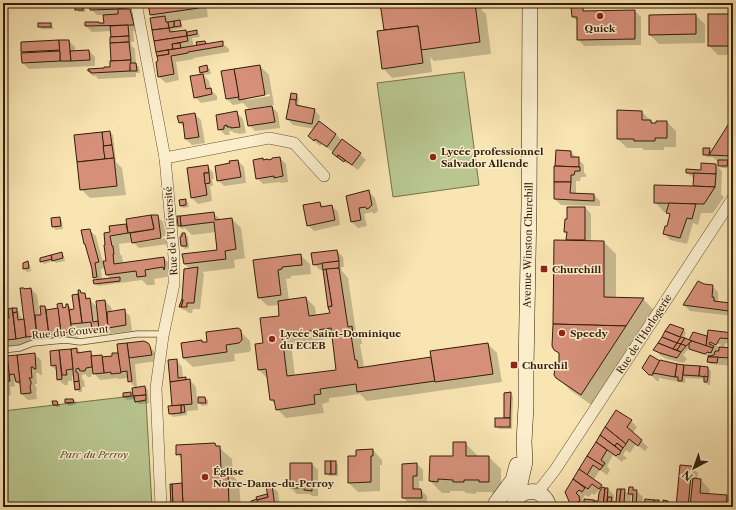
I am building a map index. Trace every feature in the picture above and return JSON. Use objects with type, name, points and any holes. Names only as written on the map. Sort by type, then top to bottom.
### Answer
[{"type":"main road","name":"Avenue Winston Churchill","points":[[515,502],[525,462],[524,442],[526,406],[529,215],[530,3]]},
{"type":"main road","points":[[496,502],[512,480],[518,463],[520,271],[529,215]]},
{"type":"main road","name":"Avenue Winston Churchill","points":[[525,462],[542,498]]},
{"type":"main road","points":[[515,502],[525,492],[542,498]]},
{"type":"street","name":"Rue de l'Université","points":[[136,3],[165,158],[174,257],[174,284],[163,336],[156,388],[161,507]]},
{"type":"street","points":[[165,158],[269,138],[294,143],[324,176]]},
{"type":"street","name":"Rue de l'Horlogerie","points":[[542,498],[555,470],[733,198]]},
{"type":"lane","name":"Rue du Couvent","points":[[3,350],[20,348],[33,343],[65,340],[80,342],[137,334],[157,334],[163,336]]},
{"type":"green space","points":[[464,72],[479,185],[393,197],[377,83]]},
{"type":"green space","name":"Parc du Perroy","points":[[133,396],[135,402],[146,400],[152,507],[3,507],[3,411]]},
{"type":"building","points":[[122,3],[122,9],[90,10],[90,4]]},
{"type":"building","points":[[148,3],[198,3],[199,8],[150,15]]},
{"type":"building","points":[[380,3],[475,3],[480,42],[421,50],[418,26],[384,30]]},
{"type":"building","points":[[75,4],[83,4],[83,10],[75,10]]},
{"type":"building","points":[[571,7],[583,7],[583,11],[635,10],[635,39],[577,40],[577,17],[572,17]]},
{"type":"building","points":[[118,9],[130,9],[134,25],[85,26],[85,22],[104,23],[103,15],[118,14]]},
{"type":"building","points":[[696,14],[696,34],[649,35],[649,15]]},
{"type":"building","points":[[708,14],[733,14],[733,46],[708,46]]},
{"type":"building","points":[[165,16],[169,28],[152,30],[150,18]]},
{"type":"building","points":[[180,20],[181,26],[174,27],[174,21]]},
{"type":"building","points":[[174,21],[174,27],[169,28],[168,22]]},
{"type":"building","points":[[38,23],[51,23],[51,27],[38,27]]},
{"type":"building","points":[[128,25],[129,36],[111,37],[110,26]]},
{"type":"building","points":[[418,26],[423,63],[382,69],[377,31]]},
{"type":"building","points":[[169,28],[170,32],[186,30],[187,36],[154,41],[152,30]]},
{"type":"building","points":[[197,30],[197,34],[187,36],[187,32]]},
{"type":"building","points":[[129,36],[129,42],[110,43],[110,37]]},
{"type":"building","points":[[187,36],[188,41],[172,44],[173,49],[156,52],[154,41]]},
{"type":"building","points":[[59,40],[60,50],[21,52],[21,42]]},
{"type":"building","points":[[59,40],[69,40],[71,61],[60,61]]},
{"type":"building","points":[[205,41],[206,44],[197,46],[196,42]]},
{"type":"building","points":[[223,41],[223,46],[171,56],[174,74],[158,77],[156,62],[158,61],[157,56],[169,54],[168,50]]},
{"type":"building","points":[[129,42],[131,60],[111,61],[110,43]]},
{"type":"building","points":[[180,43],[181,48],[173,49],[172,44]]},
{"type":"building","points":[[89,50],[90,60],[71,61],[70,51]]},
{"type":"building","points":[[168,50],[169,54],[157,56],[156,52]]},
{"type":"building","points":[[60,51],[60,61],[22,63],[21,53]]},
{"type":"building","points":[[131,60],[130,71],[91,73],[88,71],[88,69],[110,67],[110,61]]},
{"type":"building","points":[[130,63],[136,63],[137,71],[130,71]]},
{"type":"building","points":[[207,65],[208,71],[200,73],[199,67]]},
{"type":"building","points":[[260,65],[265,95],[239,100],[234,69]]},
{"type":"building","points":[[234,69],[239,97],[226,99],[221,71]]},
{"type":"building","points":[[203,74],[206,89],[211,88],[212,94],[194,98],[190,76]]},
{"type":"building","points":[[291,93],[297,94],[296,101],[290,99]]},
{"type":"building","points":[[290,99],[296,100],[296,105],[315,109],[312,124],[286,119]]},
{"type":"building","points":[[272,106],[275,122],[248,126],[245,110]]},
{"type":"building","points":[[617,110],[642,111],[642,120],[651,120],[651,123],[656,123],[656,121],[667,121],[667,138],[655,138],[655,141],[617,139]]},
{"type":"building","points":[[237,111],[240,127],[231,128],[227,127],[227,125],[224,126],[224,129],[218,130],[216,115]]},
{"type":"building","points":[[195,113],[199,137],[185,139],[183,122],[179,123],[177,116]]},
{"type":"building","points":[[733,117],[733,154],[731,156],[709,155]]},
{"type":"building","points":[[319,121],[336,134],[327,147],[315,139],[314,141],[308,136]]},
{"type":"building","points":[[110,131],[112,145],[103,146],[102,132]]},
{"type":"building","points":[[102,132],[105,159],[77,162],[74,135]]},
{"type":"building","points":[[342,139],[361,153],[352,165],[338,155],[337,157],[332,153]]},
{"type":"building","points":[[112,145],[114,158],[105,159],[103,146]]},
{"type":"building","points":[[703,148],[710,148],[709,155],[703,155]]},
{"type":"building","points":[[556,150],[571,151],[571,157],[579,157],[579,167],[555,166]]},
{"type":"building","points":[[338,155],[345,160],[344,162],[337,157]]},
{"type":"building","points":[[280,157],[283,176],[256,179],[253,160],[263,158],[263,160],[268,160]]},
{"type":"building","points":[[114,158],[117,186],[80,190],[77,162]]},
{"type":"building","points":[[238,160],[241,177],[217,181],[215,166],[230,163],[229,161]]},
{"type":"building","points":[[718,160],[728,160],[727,166],[718,166]]},
{"type":"building","points":[[701,163],[716,164],[716,174],[686,173],[686,169],[701,170]]},
{"type":"building","points":[[208,165],[209,173],[204,173],[207,195],[191,198],[187,168]]},
{"type":"building","points":[[554,166],[580,167],[580,171],[575,171],[574,175],[571,175],[571,182],[554,182]]},
{"type":"building","points":[[204,173],[209,173],[210,183],[205,184]]},
{"type":"building","points":[[694,173],[716,174],[715,187],[693,186]]},
{"type":"building","points":[[554,182],[571,182],[570,193],[594,194],[594,201],[554,199]]},
{"type":"building","points":[[654,185],[715,187],[704,204],[654,203]]},
{"type":"building","points":[[369,190],[372,205],[367,209],[365,207],[359,208],[361,220],[351,222],[346,196]]},
{"type":"building","points":[[186,199],[186,205],[180,206],[179,200]]},
{"type":"building","points":[[320,202],[321,207],[332,205],[335,220],[307,226],[303,205]]},
{"type":"building","points":[[669,203],[696,204],[692,219],[687,218],[680,238],[663,234],[670,214],[666,213]]},
{"type":"building","points":[[567,207],[585,207],[585,240],[566,240],[567,232],[564,232],[565,219],[567,219]]},
{"type":"building","points":[[214,212],[215,220],[232,218],[236,249],[225,251],[226,259],[184,264],[182,254],[217,250],[214,222],[181,226],[180,216]]},
{"type":"building","points":[[151,215],[158,215],[161,238],[132,243],[130,233],[154,229]]},
{"type":"building","points":[[151,215],[154,229],[128,233],[126,219]]},
{"type":"building","points":[[177,216],[180,216],[181,226],[178,226]]},
{"type":"building","points":[[60,217],[61,226],[52,227],[51,218]]},
{"type":"building","points":[[126,224],[128,233],[110,236],[113,246],[114,264],[164,257],[164,270],[163,267],[145,270],[146,276],[137,277],[136,271],[106,275],[103,261],[106,261],[104,233],[110,232],[109,226]]},
{"type":"building","points":[[90,229],[99,262],[95,263],[97,277],[93,278],[92,269],[81,230]]},
{"type":"building","points":[[182,233],[185,233],[187,246],[181,246],[180,237],[182,236]]},
{"type":"building","points":[[554,240],[604,241],[604,297],[644,298],[626,326],[553,324]]},
{"type":"building","points":[[337,250],[339,261],[313,265],[311,253]]},
{"type":"building","points":[[62,252],[63,258],[52,261],[51,255]]},
{"type":"building","points":[[301,254],[302,265],[282,267],[282,269],[278,270],[281,295],[258,298],[253,260]]},
{"type":"building","points":[[51,255],[52,259],[40,262],[40,258]]},
{"type":"building","points":[[28,261],[29,268],[23,269],[23,263]]},
{"type":"building","points":[[339,261],[339,268],[323,270],[322,263]]},
{"type":"building","points":[[198,267],[194,303],[187,303],[187,307],[181,307],[183,300],[184,269]]},
{"type":"building","name":"Lycée Saint-Dominique du ECEB","points":[[339,268],[348,327],[352,326],[353,335],[351,335],[355,360],[357,360],[358,368],[431,357],[435,381],[357,392],[356,384],[320,389],[321,394],[314,395],[315,404],[276,410],[274,400],[270,400],[266,369],[258,370],[255,344],[263,343],[260,318],[279,316],[278,301],[306,297],[309,316],[330,313],[328,307],[332,306],[326,269]],"holes":[[[331,328],[336,370],[287,376],[282,335]]]},
{"type":"building","points":[[326,269],[332,306],[328,307],[323,270]]},
{"type":"building","points":[[120,277],[120,281],[94,284],[93,280]]},
{"type":"building","points":[[698,281],[704,284],[713,285],[712,297],[714,297],[714,301],[730,303],[729,311],[683,305]]},
{"type":"building","points":[[20,288],[31,288],[37,336],[26,337]]},
{"type":"building","points":[[78,290],[80,290],[81,293],[85,293],[86,299],[90,298],[93,322],[98,321],[99,329],[92,330],[91,322],[82,323]]},
{"type":"building","points":[[78,294],[82,323],[71,324],[69,310],[74,309],[72,295]]},
{"type":"building","points":[[182,299],[181,307],[179,307]]},
{"type":"building","points":[[105,300],[108,328],[99,329],[96,301]]},
{"type":"building","points":[[62,303],[63,308],[66,307],[66,304],[68,304],[72,332],[61,333],[57,304]]},
{"type":"building","points":[[40,306],[45,306],[49,335],[37,336],[35,315],[41,315]]},
{"type":"building","points":[[12,308],[17,308],[17,312],[13,313]]},
{"type":"building","points":[[12,308],[16,339],[6,340],[3,318],[9,318],[8,309]]},
{"type":"building","points":[[58,308],[61,333],[49,335],[46,310]]},
{"type":"building","points":[[125,309],[126,325],[108,328],[107,312]]},
{"type":"building","points":[[17,312],[18,320],[24,319],[26,337],[16,339],[13,313]]},
{"type":"building","points":[[3,318],[6,340],[3,340]]},
{"type":"building","points":[[553,324],[626,326],[581,395],[556,378],[554,375],[555,368],[559,365],[559,353],[554,350],[552,346]]},
{"type":"building","points":[[670,324],[684,329],[680,337],[665,331]]},
{"type":"building","points":[[238,328],[241,330],[242,340],[239,343],[226,345],[227,352],[183,358],[181,343],[202,340],[202,342],[207,342],[206,332]]},
{"type":"building","points":[[708,330],[733,333],[733,339],[720,338],[716,345],[710,342],[709,344],[714,346],[713,348],[706,346]]},
{"type":"building","points":[[665,331],[681,337],[677,343],[662,337]]},
{"type":"building","points":[[693,332],[707,336],[706,346],[689,340]]},
{"type":"building","points":[[662,337],[677,343],[673,349],[658,343]]},
{"type":"building","points":[[681,337],[685,338],[681,344],[677,343]]},
{"type":"building","points":[[685,338],[692,341],[686,346],[681,344]]},
{"type":"building","points":[[144,341],[150,346],[152,355],[129,358],[127,343]]},
{"type":"building","points":[[692,341],[713,348],[711,353],[707,352],[705,354],[689,349],[689,343]]},
{"type":"building","points":[[127,343],[132,381],[128,382],[127,371],[120,372],[117,344]]},
{"type":"building","points":[[488,343],[493,374],[435,382],[430,351]]},
{"type":"building","points":[[658,343],[681,352],[677,358],[653,350]]},
{"type":"building","points":[[677,343],[681,344],[677,350],[673,349]]},
{"type":"building","points":[[681,344],[686,346],[681,352],[677,350]]},
{"type":"building","points":[[719,347],[733,348],[733,358],[708,357],[714,355],[715,351],[719,351]]},
{"type":"building","points":[[77,348],[77,353],[91,351],[92,367],[86,368],[85,371],[79,370],[79,368],[76,369],[79,381],[74,382],[71,349]]},
{"type":"building","points":[[71,349],[73,369],[66,370],[67,375],[62,375],[59,350]]},
{"type":"building","points":[[59,350],[62,379],[57,380],[56,365],[51,366],[50,351]]},
{"type":"building","points":[[35,353],[36,369],[31,367],[32,378],[29,378],[31,381],[31,393],[21,394],[17,355]]},
{"type":"building","points":[[112,353],[118,353],[121,373],[104,373],[102,357],[112,356]]},
{"type":"building","points":[[17,355],[20,382],[16,382],[14,374],[9,375],[7,356]]},
{"type":"building","points":[[102,355],[104,373],[93,374],[91,356]]},
{"type":"building","points":[[650,355],[660,361],[653,375],[649,375],[642,368]]},
{"type":"building","points":[[7,356],[10,381],[5,381],[5,389],[3,390],[3,357]]},
{"type":"building","points":[[708,357],[718,357],[717,363],[707,362]]},
{"type":"building","points":[[177,359],[178,378],[186,377],[186,380],[170,382],[168,360]]},
{"type":"building","points":[[660,360],[677,364],[675,377],[653,373]]},
{"type":"building","points":[[677,364],[684,365],[682,381],[678,381],[678,377],[675,377]]},
{"type":"building","points":[[684,365],[700,366],[699,376],[683,375]]},
{"type":"building","points":[[700,366],[708,367],[708,377],[699,376]]},
{"type":"building","points":[[704,376],[708,377],[707,382],[704,382]]},
{"type":"building","points":[[190,379],[192,404],[172,406],[170,382]]},
{"type":"building","points":[[79,381],[80,389],[75,390],[74,382]]},
{"type":"building","points":[[145,386],[146,395],[133,396],[132,388]]},
{"type":"building","points":[[131,392],[131,396],[123,397],[123,393]]},
{"type":"building","points":[[511,392],[510,418],[504,418],[504,393]]},
{"type":"building","points":[[146,395],[146,400],[135,402],[134,396]]},
{"type":"building","points":[[198,397],[205,397],[206,403],[198,403]]},
{"type":"building","points":[[65,399],[73,399],[74,402],[65,403]]},
{"type":"building","points":[[52,401],[57,401],[58,405],[53,405]]},
{"type":"building","points":[[181,405],[184,405],[185,412],[181,413]]},
{"type":"building","points":[[181,405],[181,413],[169,414],[168,406]]},
{"type":"building","points":[[616,410],[632,420],[627,427],[642,440],[638,446],[629,439],[626,444],[605,427]]},
{"type":"building","points":[[495,418],[510,418],[510,427],[495,427]]},
{"type":"building","points":[[605,427],[626,444],[623,448],[617,443],[615,446],[600,435]]},
{"type":"building","points":[[600,435],[621,451],[619,455],[618,454],[616,456],[596,442]]},
{"type":"building","points":[[453,442],[466,442],[466,456],[489,456],[489,482],[464,480],[464,482],[453,482],[453,480],[438,479],[438,482],[429,481],[430,456],[453,456]]},
{"type":"building","points":[[596,442],[607,450],[601,460],[605,463],[603,466],[587,456]]},
{"type":"building","name":"Église Notre-Dame-du-Perroy","points":[[215,443],[216,446],[220,446],[221,469],[217,470],[228,470],[229,507],[183,507],[181,454],[176,455],[176,445]]},
{"type":"building","points":[[617,443],[623,448],[621,451],[615,446]]},
{"type":"building","points":[[373,449],[373,456],[371,456],[371,482],[348,483],[348,456],[356,456],[356,450]]},
{"type":"building","points":[[587,456],[603,466],[600,470],[593,465],[587,475],[579,469]]},
{"type":"building","points":[[325,461],[331,461],[331,474],[325,474]]},
{"type":"building","points":[[331,461],[336,461],[336,474],[331,474]]},
{"type":"building","points":[[290,463],[312,463],[312,491],[304,490],[304,488],[290,488]]},
{"type":"building","points":[[417,463],[417,476],[413,476],[413,489],[421,489],[422,498],[402,498],[402,464]]},
{"type":"building","points":[[680,465],[692,466],[688,507],[676,507]]},
{"type":"building","points":[[579,469],[602,485],[599,489],[592,484],[588,489],[573,479]]},
{"type":"building","points":[[693,478],[701,479],[700,493],[727,495],[726,507],[690,507]]},
{"type":"building","points":[[573,479],[585,488],[582,492],[579,490],[576,493],[579,496],[580,501],[571,506],[565,492]]},
{"type":"building","points":[[182,483],[183,507],[173,507],[172,484]]},
{"type":"building","points":[[170,484],[172,484],[173,507],[171,507]]},
{"type":"building","points":[[272,485],[275,507],[258,507],[257,500],[268,497],[266,486]]},
{"type":"building","points":[[602,487],[605,488],[603,507],[594,507],[594,501],[598,501],[599,493]]},
{"type":"building","points":[[629,487],[633,487],[633,490],[637,490],[636,507],[627,507],[628,503],[632,504],[633,494],[628,494]]},
{"type":"building","points":[[605,488],[608,488],[607,502],[611,502],[611,507],[603,507]]},
{"type":"building","points":[[617,489],[621,489],[619,507],[611,507],[611,502],[616,502]]},
{"type":"building","points":[[621,489],[625,489],[624,503],[628,503],[627,507],[619,507]]},
{"type":"building","points":[[267,494],[268,497],[257,500],[256,497]]},
{"type":"building","points":[[608,497],[612,497],[611,502],[607,502]]},
{"type":"building","points":[[257,499],[258,507],[252,507],[251,501]]},
{"type":"building","points":[[584,499],[594,500],[594,504],[584,503]]},
{"type":"building","points":[[645,499],[654,500],[654,507],[644,507]]},
{"type":"building","points":[[654,500],[659,500],[659,507],[654,507]]},
{"type":"building","points":[[663,500],[668,501],[667,507],[663,507]]},
{"type":"building","points":[[578,502],[594,504],[594,507],[571,506]]},
{"type":"building","points":[[636,504],[644,505],[644,507],[636,507]]},
{"type":"place","name":"Quick","points":[[600,16]]},
{"type":"place","name":"Lycée professionnel Salvador Allende","points":[[433,157]]},
{"type":"place","name":"Churchill","points":[[544,269]]},
{"type":"place","name":"Speedy","points":[[562,333]]},
{"type":"place","name":"Lycée Saint-Dominique du ECEB","points":[[272,339]]},
{"type":"place","name":"Churchil","points":[[514,365]]},
{"type":"place","name":"Église Notre-Dame-du-Perroy","points":[[205,477]]}]
